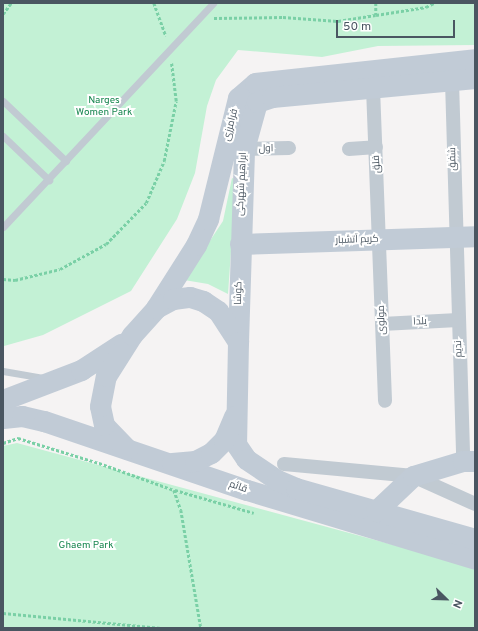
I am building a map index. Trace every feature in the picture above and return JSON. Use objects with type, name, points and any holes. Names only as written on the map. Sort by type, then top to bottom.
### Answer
[{"type":"main road","name":"فرامرزی","points":[[156,308],[196,245],[208,219],[238,98],[255,83],[475,59]]},
{"type":"main road","points":[[373,88],[475,78]]},
{"type":"main road","name":"ابراهیم شهرکی","points":[[240,244],[244,149],[257,102],[272,97],[373,88]]},
{"type":"main road","name":"کریم آتشبار","points":[[240,244],[465,237]]},
{"type":"main road","name":"کوشا","points":[[237,410],[240,244]]},
{"type":"main road","points":[[127,449],[104,425],[100,406],[106,376],[132,335],[156,308],[173,299],[190,297],[203,301],[223,317],[238,342]]},
{"type":"main road","points":[[3,400],[58,380],[107,355],[132,335]]},
{"type":"main road","points":[[170,463],[195,461],[211,453],[224,440],[237,410]]},
{"type":"main road","points":[[237,410],[236,444],[246,459],[261,471],[296,488],[475,539]]},
{"type":"main road","name":"قائم","points":[[3,418],[22,416],[44,420],[247,490],[475,559]]},
{"type":"main road","points":[[376,511],[413,476],[469,461]]},
{"type":"street","name":"شفق","points":[[452,81],[465,237]]},
{"type":"street","name":"فلق","points":[[373,88],[380,239]]},
{"type":"street","name":"اول","points":[[244,149],[289,148]]},
{"type":"street","points":[[349,149],[376,148]]},
{"type":"street","name":"ندیم","points":[[465,237],[458,320],[469,461]]},
{"type":"street","name":"مولوی","points":[[380,239],[385,401]]},
{"type":"street","name":"یلدا","points":[[382,324],[458,320]]},
{"type":"street","points":[[284,464],[413,476],[475,504]]},
{"type":"lane","points":[[3,227],[213,3]]},
{"type":"lane","points":[[3,101],[66,161]]},
{"type":"lane","points":[[3,136],[48,180]]},
{"type":"lane","points":[[3,371],[58,380]]},
{"type":"path","points":[[3,14],[11,3]]},
{"type":"path","points":[[3,279],[15,280],[60,270],[106,244],[146,203],[164,161],[176,101],[170,49],[154,3]]},
{"type":"path","points":[[376,3],[376,15]]},
{"type":"path","points":[[198,19],[284,17],[338,21],[426,7],[434,3]]},
{"type":"path","points":[[3,443],[18,438],[99,463],[174,490],[181,510],[201,628]]},
{"type":"path","points":[[3,613],[161,628]]},
{"type":"green space","name":"Narges Women Park","points":[[3,3],[475,3],[475,45],[378,46],[322,57],[238,50],[216,80],[207,106],[195,173],[177,219],[131,291],[43,335],[4,346]]},
{"type":"green space","points":[[232,178],[236,180],[228,294],[208,284],[184,280],[223,221]]},
{"type":"green space","name":"Ghaem Park","points":[[17,443],[475,567],[475,628],[3,628],[3,446]]}]
